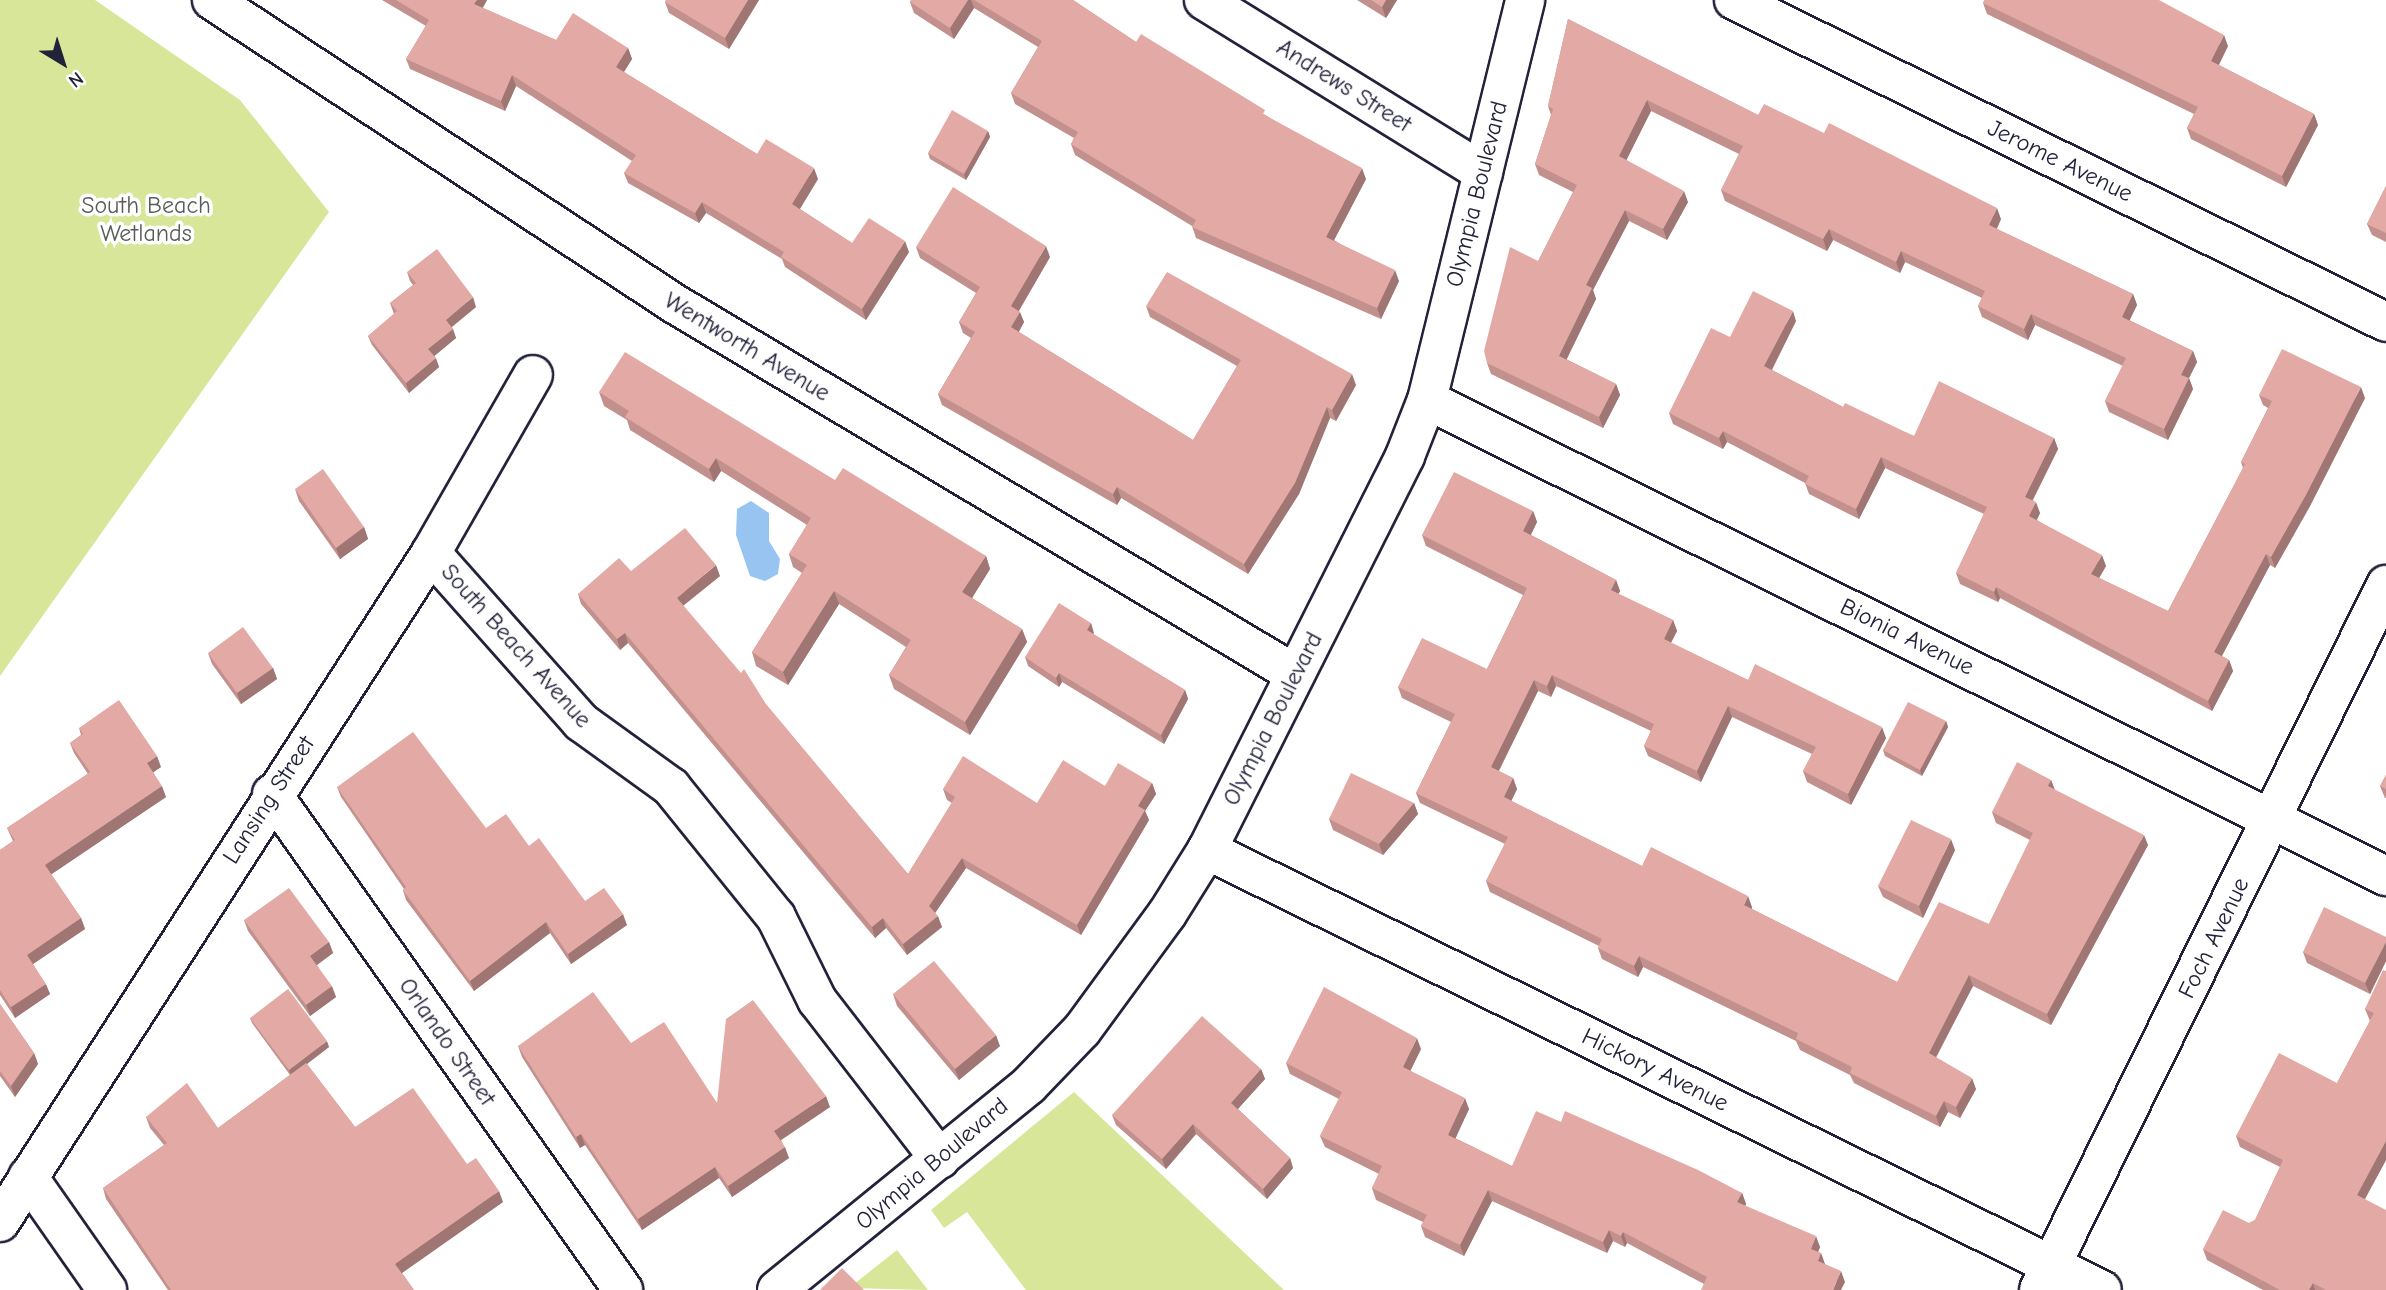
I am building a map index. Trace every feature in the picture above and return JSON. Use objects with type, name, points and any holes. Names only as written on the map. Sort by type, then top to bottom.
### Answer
[{"type":"street","name":"Wentworth Avenue","points":[[212,0],[675,304],[1295,674]]},
{"type":"street","name":"Andrews Street","points":[[1204,0],[1483,172]]},
{"type":"street","name":"Olympia Boulevard","points":[[777,1290],[1029,1085],[1082,1030],[1167,914],[1207,850],[1405,456],[1427,400],[1525,0]]},
{"type":"street","name":"Jerome Avenue","points":[[1734,0],[2386,322]]},
{"type":"street","name":"Lansing Street","points":[[0,1222],[272,794],[431,553],[533,375]]},
{"type":"street","name":"Bionia Avenue","points":[[1427,400],[2386,876]]},
{"type":"street","name":"South Beach Avenue","points":[[431,553],[581,722],[671,787],[776,917],[817,1000],[940,1159]]},
{"type":"street","name":"Foch Avenue","points":[[2046,1278],[2386,585]]},
{"type":"street","name":"Orlando Street","points":[[272,794],[623,1290]]},
{"type":"street","name":"Hickory Avenue","points":[[1207,850],[2046,1278],[2102,1290]]},
{"type":"street","points":[[28,1177],[107,1290]]},
{"type":"green space","name":"South Beach Wetlands","points":[[0,0],[95,0],[240,100],[329,212],[0,676]]},
{"type":"green space","points":[[1074,1092],[1284,1290],[1026,1290],[967,1212],[944,1228],[931,1210]]},
{"type":"green space","points":[[897,1250],[928,1290],[849,1288]]},
{"type":"water","points":[[751,501],[769,513],[769,541],[780,559],[778,574],[765,581],[750,576],[736,535],[737,509]]},
{"type":"building","points":[[396,0],[477,0],[474,4],[556,40],[573,13],[628,48],[616,67],[757,154],[766,139],[814,168],[792,204],[852,243],[869,218],[905,241],[862,309],[781,257],[784,252],[702,202],[695,213],[624,173],[636,155],[512,75],[501,101],[406,59],[429,20]]},
{"type":"building","points":[[748,0],[725,38],[665,2]]},
{"type":"building","points":[[968,0],[950,28],[910,2]]},
{"type":"building","points":[[974,0],[1073,0],[1136,42],[1141,34],[1265,110],[1263,114],[1362,168],[1326,237],[1395,270],[1377,308],[1192,227],[1196,220],[1071,144],[1078,132],[1011,93],[1042,41]]},
{"type":"building","points":[[1371,0],[1386,0],[1382,7]]},
{"type":"building","points":[[1984,0],[2159,0],[2224,35],[2211,61],[2314,114],[2282,176],[2187,128],[2198,107],[1983,3]]},
{"type":"building","points":[[1568,19],[1758,115],[1764,104],[1824,133],[1829,123],[1997,208],[1989,225],[2133,294],[2122,317],[2193,351],[2181,375],[2189,378],[2164,429],[2105,401],[2126,358],[2031,314],[2024,329],[1978,306],[1985,291],[1901,251],[1896,262],[1829,229],[1823,239],[1721,190],[1743,146],[1647,100],[1619,156],[1684,191],[1663,229],[1625,210],[1586,285],[1592,288],[1559,356],[1616,384],[1599,417],[1487,363],[1484,351],[1510,247],[1538,261],[1577,185],[1535,164],[1553,109],[1548,106]]},
{"type":"building","points":[[952,110],[988,131],[964,174],[928,153]]},
{"type":"building","points":[[2386,186],[2386,233],[2367,224]]},
{"type":"building","points":[[953,187],[1046,246],[1011,306],[1020,312],[1011,327],[1193,440],[1241,360],[1146,306],[1167,272],[1352,374],[1332,410],[1327,407],[1295,483],[1244,564],[1117,487],[1113,494],[938,394],[975,332],[959,322],[980,287],[916,247]]},
{"type":"building","points":[[437,249],[473,297],[446,320],[453,329],[428,349],[436,358],[406,383],[368,336],[397,311],[390,303],[416,283],[407,272]]},
{"type":"building","points":[[1753,291],[1793,311],[1764,366],[1843,407],[1845,403],[1914,436],[1939,381],[2054,438],[2025,497],[2036,502],[2029,516],[2102,555],[2091,574],[2168,611],[2245,464],[2241,462],[2272,401],[2259,395],[2282,349],[2361,387],[2306,495],[2271,557],[2266,554],[2214,652],[2229,660],[2208,701],[1996,587],[1994,592],[1956,573],[1987,507],[1881,457],[1856,509],[1805,484],[1809,476],[1723,431],[1719,438],[1669,413],[1711,328],[1730,337]]},
{"type":"building","points":[[625,352],[835,480],[843,468],[986,556],[962,592],[1022,629],[965,722],[889,675],[911,640],[834,591],[783,672],[752,652],[807,565],[789,554],[811,518],[716,458],[709,469],[625,417],[629,411],[599,392]]},
{"type":"building","points":[[323,469],[364,527],[336,548],[295,489]]},
{"type":"building","points":[[1454,472],[1533,511],[1523,531],[1616,580],[1611,590],[1673,620],[1664,639],[1748,680],[1755,664],[1882,727],[1848,794],[1803,771],[1816,747],[1728,706],[1697,771],[1644,746],[1654,724],[1552,675],[1547,686],[1534,680],[1491,767],[1513,778],[1504,797],[1642,866],[1651,847],[1748,896],[1744,905],[1897,982],[1939,902],[1989,924],[2033,833],[1992,812],[2017,762],[2051,780],[2048,786],[2144,835],[2047,1014],[1969,975],[1929,1053],[1972,1078],[1956,1107],[1944,1101],[1936,1116],[1850,1073],[1852,1067],[1796,1039],[1798,1033],[1639,956],[1634,966],[1598,948],[1602,939],[1486,881],[1508,837],[1416,793],[1455,714],[1398,687],[1422,638],[1487,669],[1527,588],[1422,535]]},
{"type":"building","points":[[685,528],[716,565],[677,598],[741,673],[744,669],[766,704],[908,874],[955,797],[943,789],[963,756],[1037,803],[1063,760],[1105,786],[1118,763],[1152,783],[1138,806],[1145,810],[1077,925],[962,858],[929,906],[938,916],[903,944],[883,918],[872,927],[625,633],[617,639],[578,594],[619,558],[631,571]]},
{"type":"building","points":[[1059,603],[1091,623],[1087,630],[1185,690],[1161,735],[1059,673],[1056,678],[1025,657]]},
{"type":"building","points":[[243,627],[273,668],[237,693],[208,653]]},
{"type":"building","points":[[119,700],[157,756],[147,763],[162,786],[45,865],[81,918],[27,955],[46,984],[11,1007],[0,990],[0,850],[15,840],[7,828],[90,772],[70,743],[83,734],[79,728]]},
{"type":"building","points":[[1908,702],[1946,721],[1920,770],[1883,750]]},
{"type":"building","points":[[413,732],[486,828],[506,814],[529,846],[539,838],[585,901],[604,888],[623,914],[568,954],[546,922],[470,981],[403,890],[406,887],[337,787]]},
{"type":"building","points":[[1351,773],[1414,803],[1379,844],[1329,819]]},
{"type":"building","points":[[2386,775],[2386,789],[2380,786]]},
{"type":"building","points":[[1911,820],[1951,839],[1919,906],[1878,886]]},
{"type":"building","points":[[289,888],[329,942],[310,956],[332,986],[306,1005],[244,920]]},
{"type":"building","points":[[2324,907],[2386,937],[2365,983],[2303,952]]},
{"type":"building","points":[[934,961],[996,1035],[955,1069],[893,994]]},
{"type":"building","points":[[2383,970],[2386,971],[2386,1141],[2357,1195],[2386,1210],[2386,1290],[2326,1290],[2313,1283],[2309,1290],[2280,1290],[2203,1249],[2223,1210],[2249,1223],[2255,1220],[2283,1160],[2236,1136],[2279,1053],[2337,1083],[2374,1013],[2365,1009]]},
{"type":"building","points":[[1324,987],[1417,1038],[1403,1067],[1465,1098],[1448,1135],[1512,1166],[1536,1111],[1561,1122],[1565,1111],[1698,1170],[1742,1193],[1737,1202],[1816,1236],[1811,1249],[1821,1253],[1818,1261],[1841,1271],[1833,1290],[1701,1290],[1707,1277],[1623,1232],[1621,1236],[1609,1230],[1603,1242],[1488,1190],[1460,1245],[1421,1226],[1427,1215],[1372,1188],[1382,1166],[1320,1136],[1342,1092],[1286,1063]]},
{"type":"building","points":[[288,989],[327,1041],[289,1070],[250,1018]]},
{"type":"building","points":[[593,992],[631,1043],[664,1022],[717,1103],[726,1019],[753,1000],[826,1096],[774,1131],[785,1147],[728,1186],[715,1167],[638,1219],[581,1134],[576,1137],[518,1046]]},
{"type":"building","points":[[0,1004],[34,1053],[11,1086],[0,1071]]},
{"type":"building","points":[[1202,1016],[1261,1069],[1231,1103],[1290,1158],[1263,1189],[1193,1124],[1162,1159],[1112,1115]]},
{"type":"building","points":[[306,1063],[355,1127],[413,1088],[467,1164],[476,1158],[499,1191],[395,1264],[414,1290],[171,1290],[103,1188],[167,1143],[146,1117],[187,1083],[218,1128]]},
{"type":"building","points":[[842,1268],[864,1290],[820,1290]]}]
